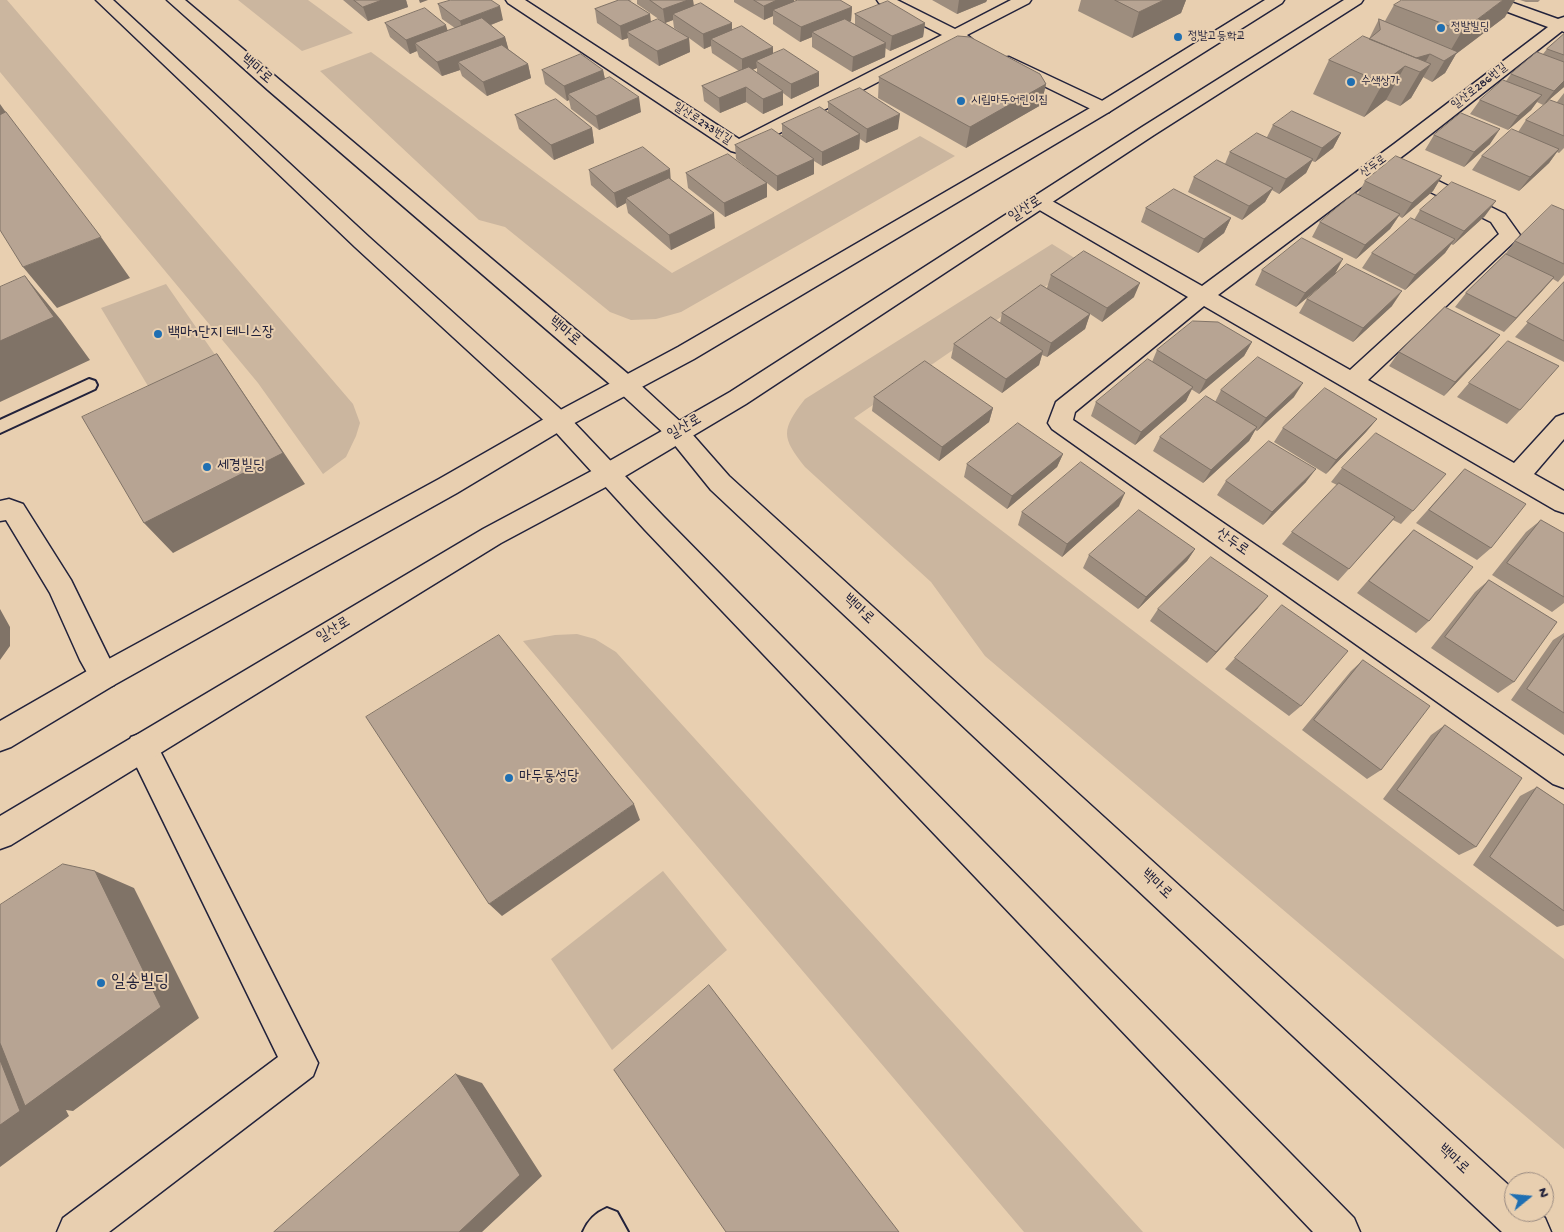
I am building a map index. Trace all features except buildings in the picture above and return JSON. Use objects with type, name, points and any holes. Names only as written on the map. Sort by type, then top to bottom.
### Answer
[{"type":"main road","points":[[104,0],[355,236],[559,421],[1340,1232]]},
{"type":"main road","name":"백마로","points":[[176,0],[274,86],[626,385],[677,432],[720,483],[1531,1232]]},
{"type":"main road","name":"일산로273번길","points":[[514,0],[738,148],[953,35]]},
{"type":"main road","points":[[885,0],[978,47]]},
{"type":"main road","points":[[953,35],[1023,0]]},
{"type":"main road","points":[[0,736],[104,676],[448,486],[559,421],[686,353],[1103,108],[1276,0]]},
{"type":"main road","name":"일산로","points":[[0,834],[492,536],[608,474],[738,398],[1038,201],[1356,0]]},
{"type":"main road","name":"일산로286번길","points":[[1490,0],[1562,25]]},
{"type":"main road","name":"일산로286번길","points":[[1391,154],[1562,25]]},
{"type":"main road","points":[[995,55],[1103,108]]},
{"type":"main road","points":[[1352,381],[1510,235],[1498,218],[1391,154]]},
{"type":"main road","name":"산두로","points":[[1391,154],[1204,295],[1064,408],[1060,422],[1564,774]]},
{"type":"main road","points":[[1038,201],[1564,503]]},
{"type":"main road","points":[[1517,476],[1564,423]]},
{"type":"main road","points":[[0,511],[9,509],[14,511],[61,588],[90,651],[104,676]]},
{"type":"main road","points":[[77,1232],[300,1063],[142,747]]},
{"type":"lane","points":[[0,427],[89,385]]},
{"type":"lane","points":[[597,1232],[607,1222],[614,1232]]},
{"type":"shaded area","points":[[0,0],[7,0],[353,404],[360,423],[356,436],[346,457],[323,474],[258,383],[0,72]]},
{"type":"shaded area","points":[[238,0],[308,0],[353,33],[302,51]]},
{"type":"shaded area","points":[[371,52],[672,273],[920,136],[955,156],[681,312],[656,319],[631,320],[610,312],[505,227],[479,220],[320,71]]},
{"type":"shaded area","points":[[1052,244],[1081,262],[854,418],[1564,959],[1564,1149],[985,656],[931,582],[805,467],[791,448],[787,433],[788,426],[805,399]]},
{"type":"shaded area","name":"백마1단지 테니스장","points":[[166,284],[218,359],[151,391],[101,308]]},
{"type":"shaded area","points":[[577,634],[595,639],[616,652],[1143,1232],[1024,1232],[523,641],[555,635]]},
{"type":"shaded area","points":[[663,871],[727,950],[612,1050],[551,959]]},
{"type":"place","name":"정발빌딩","points":[[1441,28]]},
{"type":"place","name":"정발고등학교","points":[[1178,37]]},
{"type":"place","name":"수색상가","points":[[1351,82]]},
{"type":"place","name":"시립마두어린이집","points":[[961,101]]},
{"type":"place","name":"백마1단지 테니스장","points":[[158,334]]},
{"type":"place","name":"세경빌딩","points":[[207,467]]},
{"type":"place","name":"마두동성당","points":[[509,778]]},
{"type":"place","name":"일송빌딩","points":[[101,983]]}]
